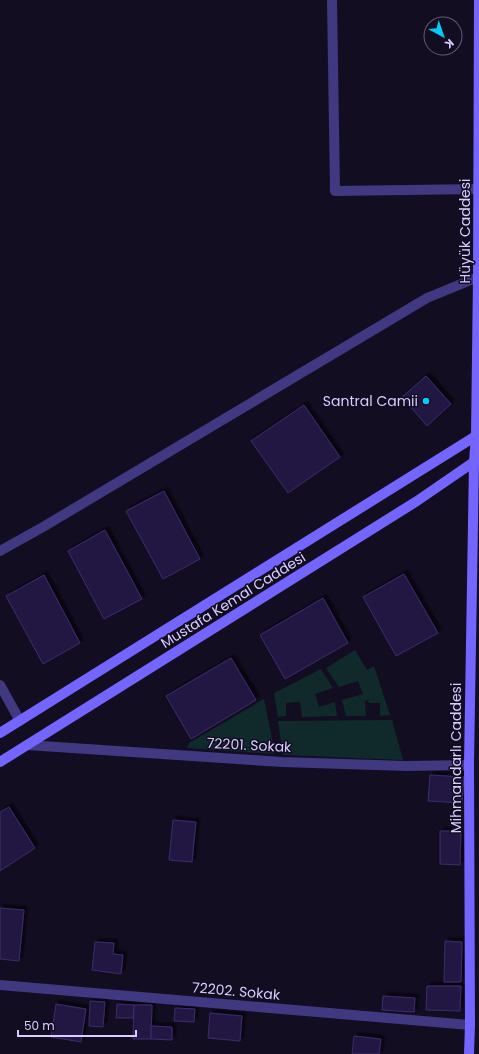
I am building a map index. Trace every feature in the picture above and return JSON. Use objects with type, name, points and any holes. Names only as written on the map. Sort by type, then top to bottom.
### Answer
[{"type":"main road","name":"Hüyük Caddesi","points":[[477,460],[479,0]]},
{"type":"main road","name":"Mustafa Kemal Caddesi","points":[[0,733],[478,435]]},
{"type":"main road","name":"Mustafa Kemal Caddesi","points":[[0,762],[418,501],[477,460]]},
{"type":"main road","name":"Mihmandarlı Caddesi","points":[[469,1054],[469,766],[477,460]]},
{"type":"street","points":[[332,0],[335,192],[479,190]]},
{"type":"street","points":[[0,551],[43,527],[427,298],[478,277]]},
{"type":"street","points":[[0,685],[20,721]]},
{"type":"street","name":"72201. Sokak","points":[[27,745],[282,762],[407,766],[469,766]]},
{"type":"street","name":"72202. Sokak","points":[[0,985],[470,1025]]},
{"type":"green space","points":[[355,650],[367,670],[374,666],[390,715],[380,716],[380,703],[369,703],[368,700],[365,701],[366,716],[346,716],[342,700],[363,694],[358,681],[339,687],[326,668]]},
{"type":"green space","points":[[321,669],[333,688],[315,694],[319,707],[335,702],[337,716],[302,717],[300,702],[286,703],[286,716],[278,717],[274,693]]},
{"type":"green space","points":[[264,699],[275,754],[187,748],[189,743]]},
{"type":"green space","points":[[392,720],[403,760],[283,755],[278,721]]},
{"type":"building","name":"Santral Camii","points":[[426,376],[451,404],[427,426],[402,397]]},
{"type":"building","points":[[304,405],[340,457],[288,493],[251,441]]},
{"type":"building","points":[[164,491],[200,559],[163,579],[126,511]]},
{"type":"building","points":[[105,530],[142,599],[104,619],[68,551]]},
{"type":"building","points":[[404,574],[438,633],[396,656],[363,597]]},
{"type":"building","points":[[44,575],[80,643],[43,664],[6,596]]},
{"type":"building","points":[[323,598],[348,643],[285,679],[260,635]]},
{"type":"building","points":[[231,658],[256,700],[191,739],[166,696]]},
{"type":"building","points":[[430,775],[464,777],[462,803],[428,801]]},
{"type":"building","points":[[9,807],[35,848],[0,871],[0,812]]},
{"type":"building","points":[[173,820],[196,822],[192,862],[169,860]]},
{"type":"building","points":[[440,831],[461,831],[460,865],[440,864]]},
{"type":"building","points":[[0,908],[24,910],[19,961],[0,959]]},
{"type":"building","points":[[445,941],[462,942],[461,982],[444,982]]},
{"type":"building","points":[[95,942],[114,943],[113,954],[123,955],[121,974],[92,970]]},
{"type":"building","points":[[427,986],[461,986],[460,1011],[426,1010]]},
{"type":"building","points":[[383,996],[415,998],[414,1012],[382,1010]]},
{"type":"building","points":[[90,1001],[105,1002],[103,1027],[89,1026]]},
{"type":"building","points":[[56,1004],[86,1009],[81,1042],[51,1037]]},
{"type":"building","points":[[117,1004],[134,1005],[133,1018],[116,1018]]},
{"type":"building","points":[[134,1005],[152,1005],[151,1039],[133,1039]]},
{"type":"building","points":[[175,1008],[195,1009],[194,1022],[174,1021]]},
{"type":"building","points":[[210,1013],[242,1016],[240,1041],[208,1038]]},
{"type":"building","points":[[151,1026],[172,1027],[172,1040],[151,1039]]},
{"type":"building","points":[[354,1036],[381,1039],[379,1054],[352,1054]]},
{"type":"place","name":"Santral Camii","points":[[426,401]]}]
